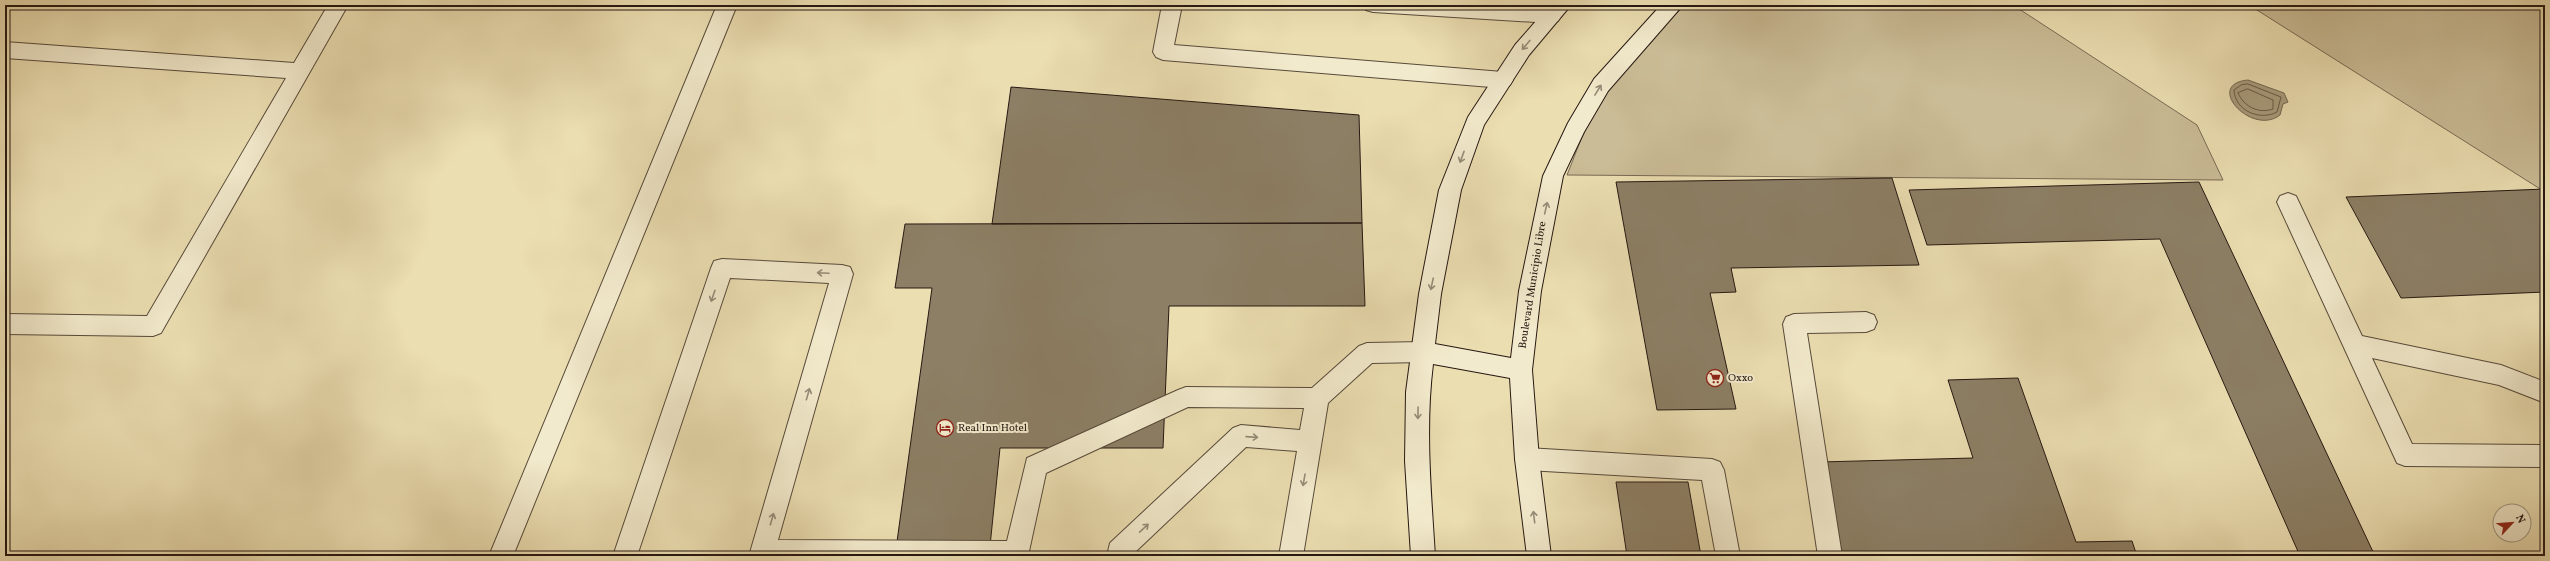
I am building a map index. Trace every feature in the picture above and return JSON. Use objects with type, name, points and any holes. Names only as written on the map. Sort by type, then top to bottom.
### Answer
[{"type":"main road","points":[[5,324],[152,326],[338,5]]},
{"type":"main road","points":[[500,556],[727,5]]},
{"type":"main road","points":[[1172,5],[1163,52],[1503,80]]},
{"type":"main road","points":[[1373,5],[1556,11]]},
{"type":"main road","name":"Boulevard Municipio Libre","points":[[1539,556],[1527,459],[1521,370],[1530,290],[1540,232],[1554,176],[1575,129],[1601,85],[1630,50],[1673,5]]},
{"type":"main road","points":[[1423,556],[1417,461],[1418,392],[1430,294],[1450,190],[1475,123],[1522,50],[1556,11]]},
{"type":"main road","points":[[5,50],[300,71]]},
{"type":"main road","points":[[2288,202],[2355,344],[2405,455],[2545,456]]},
{"type":"main road","points":[[626,556],[722,268],[842,274],[762,554],[1016,554],[1035,466],[1186,397],[1317,398]]},
{"type":"main road","points":[[1830,556],[1794,324],[1866,322]]},
{"type":"main road","points":[[2355,344],[2500,376],[2545,393]]},
{"type":"main road","points":[[1291,556],[1317,398],[1367,353],[1423,352],[1521,370]]},
{"type":"main road","points":[[1119,556],[1119,551],[1241,436],[1311,441]]},
{"type":"main road","points":[[1527,459],[1712,470],[1728,556]]},
{"type":"shaded area","points":[[1685,5],[2013,5],[2197,125],[2223,180],[1567,175],[1585,130],[1597,107],[1618,75],[1644,45]]},
{"type":"shaded area","points":[[2249,5],[2545,5],[2545,192]]},
{"type":"water","points":[[2248,80],[2284,93],[2288,102],[2283,104],[2280,115],[2269,120],[2257,119],[2246,115],[2237,107],[2231,99],[2230,90],[2235,84]]},
{"type":"building","points":[[1011,87],[1359,115],[1362,223],[992,224]]},
{"type":"building","points":[[1892,178],[1919,265],[1731,268],[1736,292],[1710,293],[1736,409],[1657,410],[1616,182]]},
{"type":"building","points":[[2199,182],[2375,556],[2300,556],[2160,239],[1927,245],[1909,190]]},
{"type":"building","points":[[2545,189],[2545,292],[2401,298],[2346,197]]},
{"type":"building","points":[[1362,223],[1365,306],[1169,306],[1163,448],[1000,448],[989,556],[895,556],[932,288],[895,288],[905,224]]},
{"type":"building","points":[[2018,378],[2076,542],[2132,541],[2137,556],[1843,556],[1819,462],[1973,458],[1948,380]]},
{"type":"building","points":[[1616,482],[1688,482],[1701,556],[1627,556]]},
{"type":"place","name":"Oxxo","points":[[1715,378]]},
{"type":"place","name":"Real Inn Hotel","points":[[945,428]]}]
